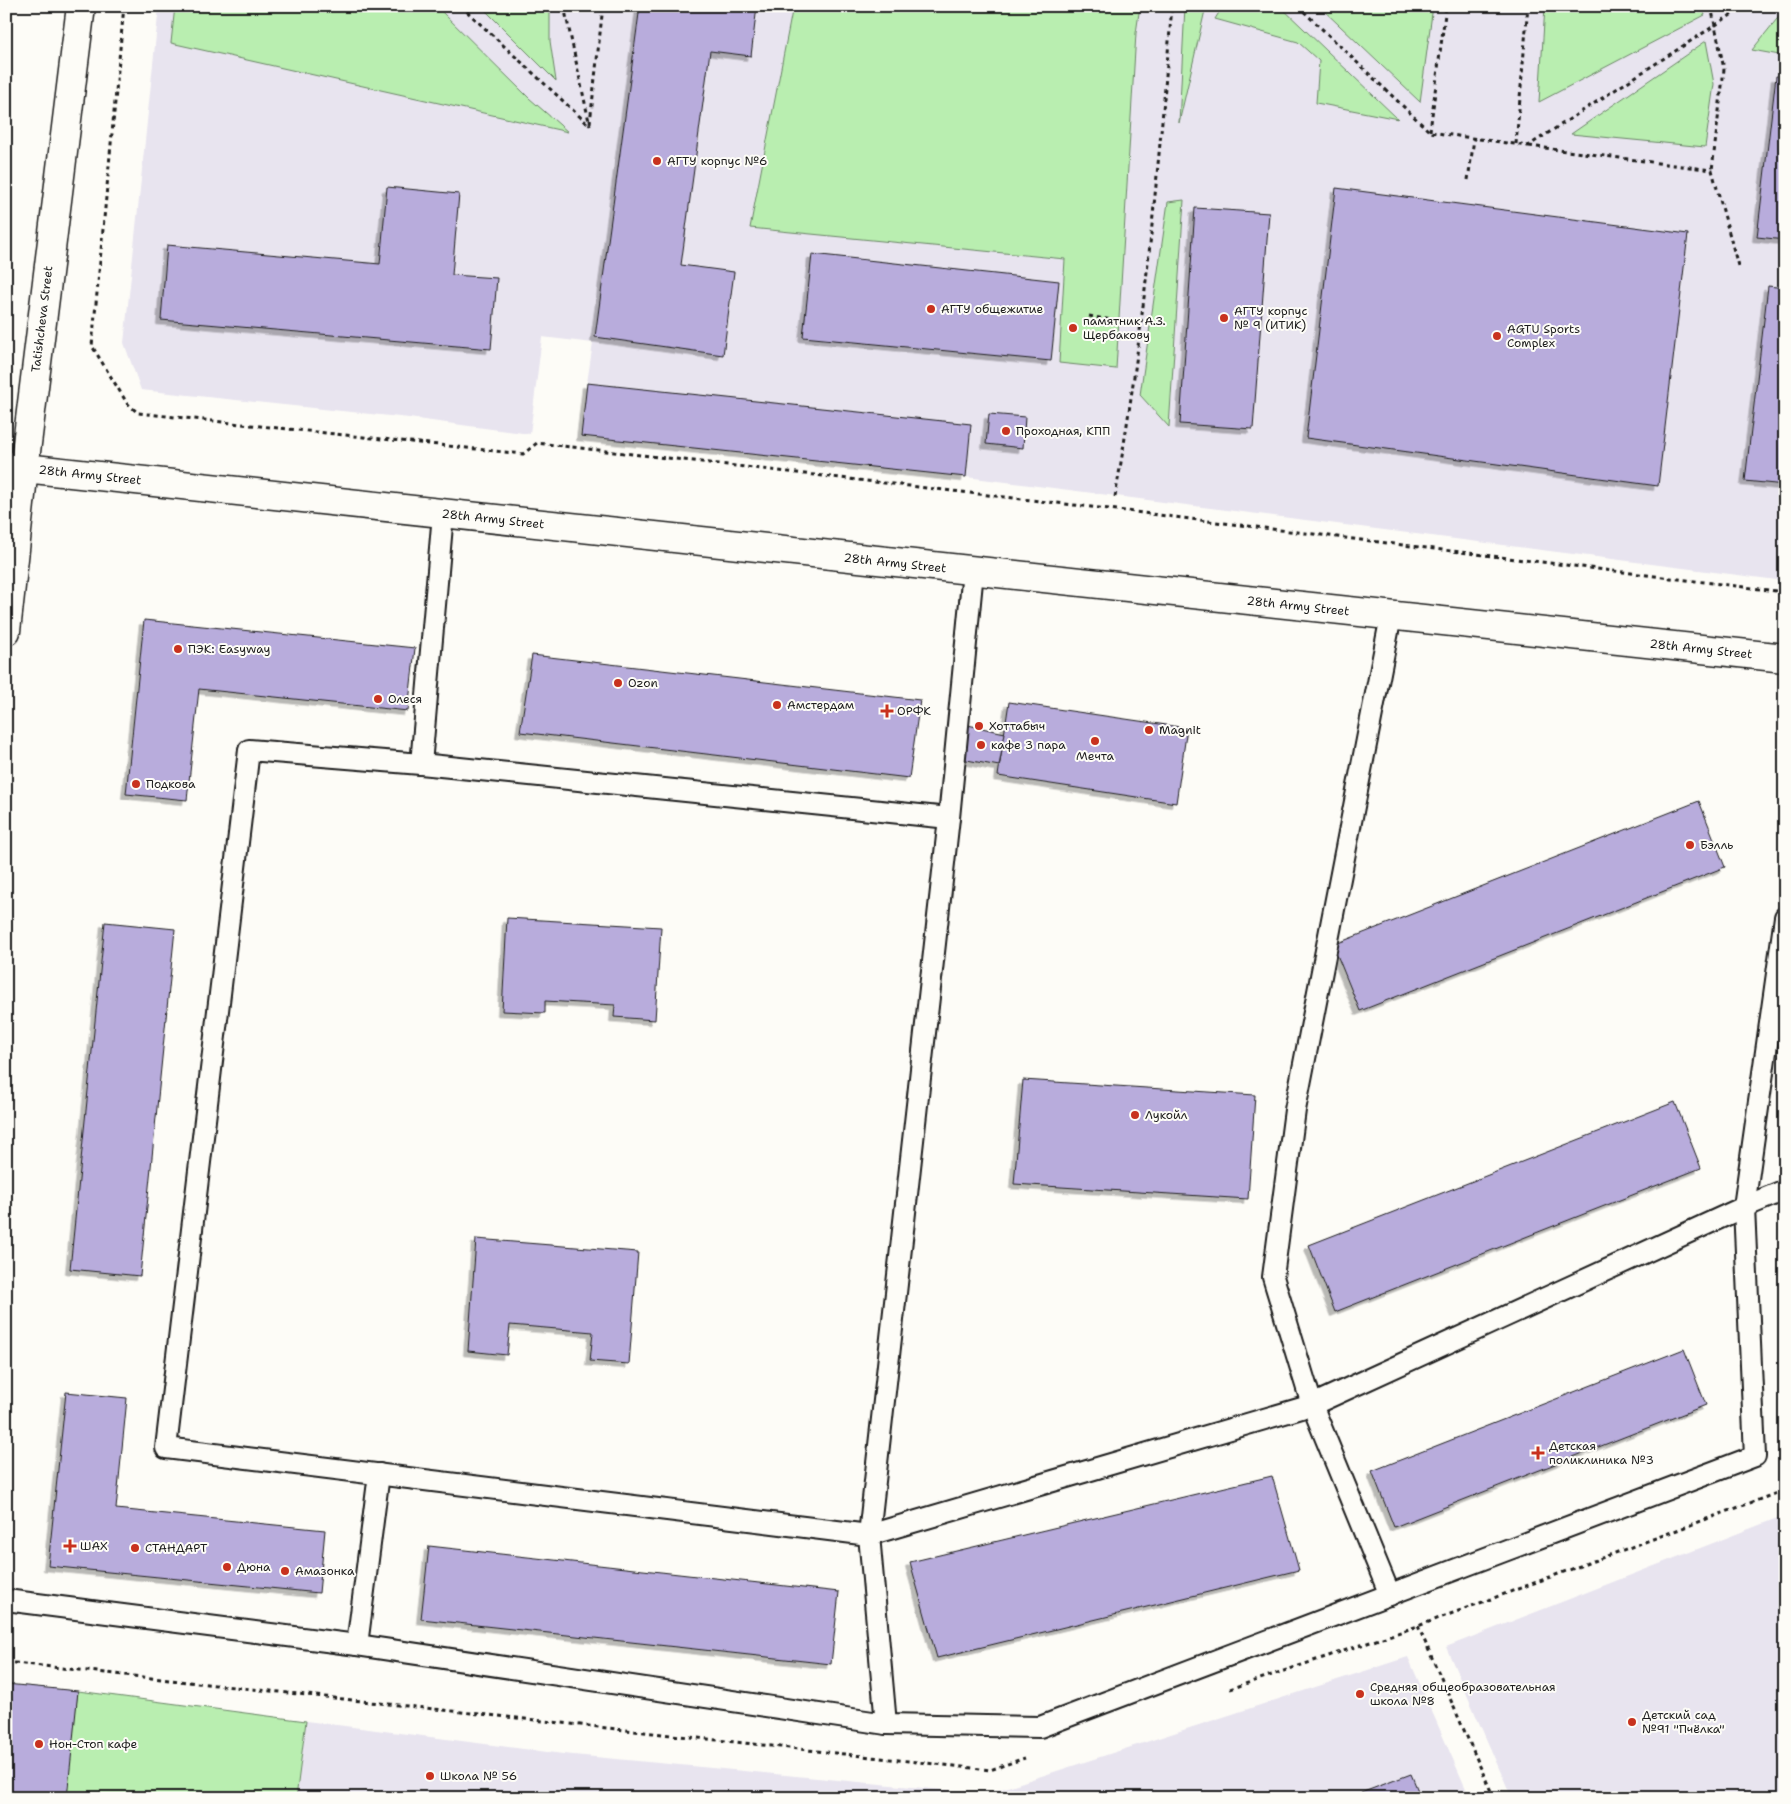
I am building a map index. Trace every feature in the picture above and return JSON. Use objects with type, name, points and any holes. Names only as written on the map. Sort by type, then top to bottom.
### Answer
[{"type":"main road","name":"Tatishcheva Street","points":[[6,631],[15,467],[81,6]]},
{"type":"main road","name":"28th Army Street","points":[[15,467],[1785,658]]},
{"type":"lane","points":[[421,764],[443,514]]},
{"type":"lane","points":[[886,1724],[869,1535],[949,818],[973,571]]},
{"type":"lane","points":[[1390,1595],[1312,1405],[1273,1277],[1295,1110],[1391,616]]},
{"type":"lane","points":[[949,818],[421,764],[249,750],[166,1448],[869,1535],[1312,1405],[1785,1190]]},
{"type":"lane","points":[[6,1600],[357,1645],[886,1724],[1040,1727],[1755,1456],[1744,1207],[1785,917]]},
{"type":"lane","points":[[357,1645],[379,1474]]},
{"type":"path","points":[[124,6],[92,346],[127,403],[138,412],[523,454],[537,443],[1126,511],[1785,592]]},
{"type":"path","points":[[461,6],[590,126]]},
{"type":"path","points":[[564,6],[590,126]]},
{"type":"path","points":[[590,126],[603,6]]},
{"type":"path","points":[[1115,497],[1153,220],[1172,6]]},
{"type":"path","points":[[1298,6],[1430,132],[1712,170]]},
{"type":"path","points":[[1430,132],[1446,6]]},
{"type":"path","points":[[1516,144],[1528,6]]},
{"type":"path","points":[[1711,6],[1724,69],[1712,170],[1738,266]]},
{"type":"path","points":[[1528,146],[1745,6]]},
{"type":"path","points":[[1468,180],[1474,139]]},
{"type":"path","points":[[1089,316],[1139,325]]},
{"type":"path","points":[[1401,1632],[1785,1490]]},
{"type":"path","points":[[1418,1626],[1494,1798]]},
{"type":"shaded area","points":[[159,6],[1785,6],[1785,581],[966,477],[581,436],[593,343],[542,337],[530,434],[409,418],[141,390],[124,343]]},
{"type":"shaded area","name":"Детский сад №91 \"Пчёлка\"","points":[[1785,1515],[1785,1798],[1512,1798],[1446,1647]]},
{"type":"shaded area","name":"Средняя общеобразовательная школа №8","points":[[1408,1657],[1470,1798],[296,1798],[306,1721],[563,1754],[986,1794]]},
{"type":"green space","points":[[175,6],[436,6],[529,98],[568,132],[171,43]]},
{"type":"green space","points":[[481,6],[550,6],[550,41],[556,81]]},
{"type":"green space","points":[[793,6],[1140,6],[1136,33],[1116,369],[1059,363],[1065,259],[750,228]]},
{"type":"green space","points":[[1185,6],[1206,6],[1179,123]]},
{"type":"green space","points":[[1223,6],[1280,6],[1398,119],[1316,103],[1319,61],[1298,42],[1215,19]]},
{"type":"green space","points":[[1319,6],[1433,6],[1420,102]]},
{"type":"green space","points":[[1545,6],[1702,6],[1705,15],[1539,102]]},
{"type":"green space","points":[[1785,9],[1785,56],[1752,50]]},
{"type":"green space","points":[[1706,41],[1714,84],[1705,147],[1571,134]]},
{"type":"green space","points":[[1184,200],[1169,427],[1140,395],[1168,202]]},
{"type":"green space","points":[[78,1691],[306,1721],[296,1798],[64,1798]]},
{"type":"building","name":"АГТУ корпус №6","points":[[640,6],[757,6],[751,56],[710,51],[681,265],[734,272],[723,355],[595,337]]},
{"type":"building","points":[[1776,76],[1785,77],[1785,240],[1757,237]]},
{"type":"building","points":[[387,187],[459,194],[452,275],[497,278],[491,349],[161,320],[167,245],[380,264]]},
{"type":"building","name":"AGTU Sports Complex","points":[[1336,188],[1688,234],[1658,486],[1306,438]]},
{"type":"building","name":"АГТУ корпус № 9 (ИТИК)","points":[[1195,208],[1269,213],[1253,429],[1180,424]]},
{"type":"building","name":"АГТУ общежитие","points":[[812,254],[1059,281],[1051,361],[803,337]]},
{"type":"building","points":[[1768,286],[1785,288],[1785,485],[1745,481]]},
{"type":"building","points":[[587,383],[971,424],[966,477],[581,436]]},
{"type":"building","name":"Проходная, КПП","points":[[989,414],[1025,417],[1023,448],[986,444]]},
{"type":"building","points":[[144,620],[415,648],[408,711],[199,689],[187,800],[126,794]]},
{"type":"building","points":[[532,655],[920,700],[909,778],[520,732]]},
{"type":"building","points":[[1009,702],[1187,728],[1176,803],[998,776]]},
{"type":"building","name":"кафе 3 пара","points":[[963,724],[1005,733],[999,766],[956,758]]},
{"type":"building","points":[[1699,801],[1725,867],[1360,1011],[1333,945]]},
{"type":"building","points":[[507,918],[661,927],[655,1020],[614,1017],[615,1005],[545,1001],[545,1013],[502,1011]]},
{"type":"building","points":[[105,922],[175,929],[140,1276],[70,1269]]},
{"type":"building","points":[[1023,1080],[1255,1095],[1248,1199],[1014,1184]]},
{"type":"building","points":[[1675,1102],[1701,1168],[1335,1312],[1309,1245]]},
{"type":"building","points":[[476,1239],[638,1252],[629,1364],[590,1361],[593,1332],[510,1325],[507,1355],[468,1351]]},
{"type":"building","points":[[1684,1349],[1706,1405],[1394,1527],[1372,1471]]},
{"type":"building","points":[[66,1392],[127,1398],[116,1509],[325,1530],[319,1593],[48,1566]]},
{"type":"building","points":[[1272,1476],[1299,1570],[937,1658],[910,1562]]},
{"type":"building","points":[[429,1546],[839,1592],[831,1664],[421,1619]]},
{"type":"building","name":"Нон-Стоп кафе","points":[[6,1684],[78,1691],[67,1798],[6,1798]]},
{"type":"building","points":[[1411,1774],[1421,1798],[1363,1798],[1361,1793]]},
{"type":"place","name":"АГТУ корпус №6","points":[[657,161]]},
{"type":"place","name":"АГТУ общежитие","points":[[931,309]]},
{"type":"place","name":"АГТУ корпус № 9 (ИТИК)","points":[[1224,318]]},
{"type":"place","name":"памятник А.З. Щербакову","points":[[1073,328]]},
{"type":"place","name":"AGTU Sports Complex","points":[[1497,336]]},
{"type":"place","name":"Проходная, КПП","points":[[1006,431]]},
{"type":"place","name":"ПЭК: Easyway","points":[[178,649]]},
{"type":"place","name":"Ozon","points":[[618,683]]},
{"type":"place","name":"Олеся","points":[[378,699]]},
{"type":"place","name":"Амстердам","points":[[777,705]]},
{"type":"place","name":"ОРФК","points":[[887,711]]},
{"type":"place","name":"Хоттабыч","points":[[979,726]]},
{"type":"place","name":"Magnit","points":[[1149,730]]},
{"type":"place","name":"Мечта","points":[[1095,741]]},
{"type":"place","name":"кафе 3 пара","points":[[981,745]]},
{"type":"place","name":"Подкова","points":[[136,784]]},
{"type":"place","name":"Бэлль","points":[[1690,845]]},
{"type":"place","name":"Лукойл","points":[[1135,1115]]},
{"type":"place","name":"Детская поликлиника №3","points":[[1538,1453]]},
{"type":"place","name":"ШАХ","points":[[70,1546]]},
{"type":"place","name":"СТАНДАРТ","points":[[135,1548]]},
{"type":"place","name":"Дюна","points":[[227,1567]]},
{"type":"place","name":"Амазонка","points":[[285,1571]]},
{"type":"place","name":"Средняя общеобразовательная школа №8","points":[[1360,1694]]},
{"type":"place","name":"Детский сад №91 \"Пчёлка\"","points":[[1632,1722]]},
{"type":"place","name":"Нон-Стоп кафе","points":[[39,1744]]},
{"type":"place","name":"Школа № 56","points":[[430,1776]]}]
